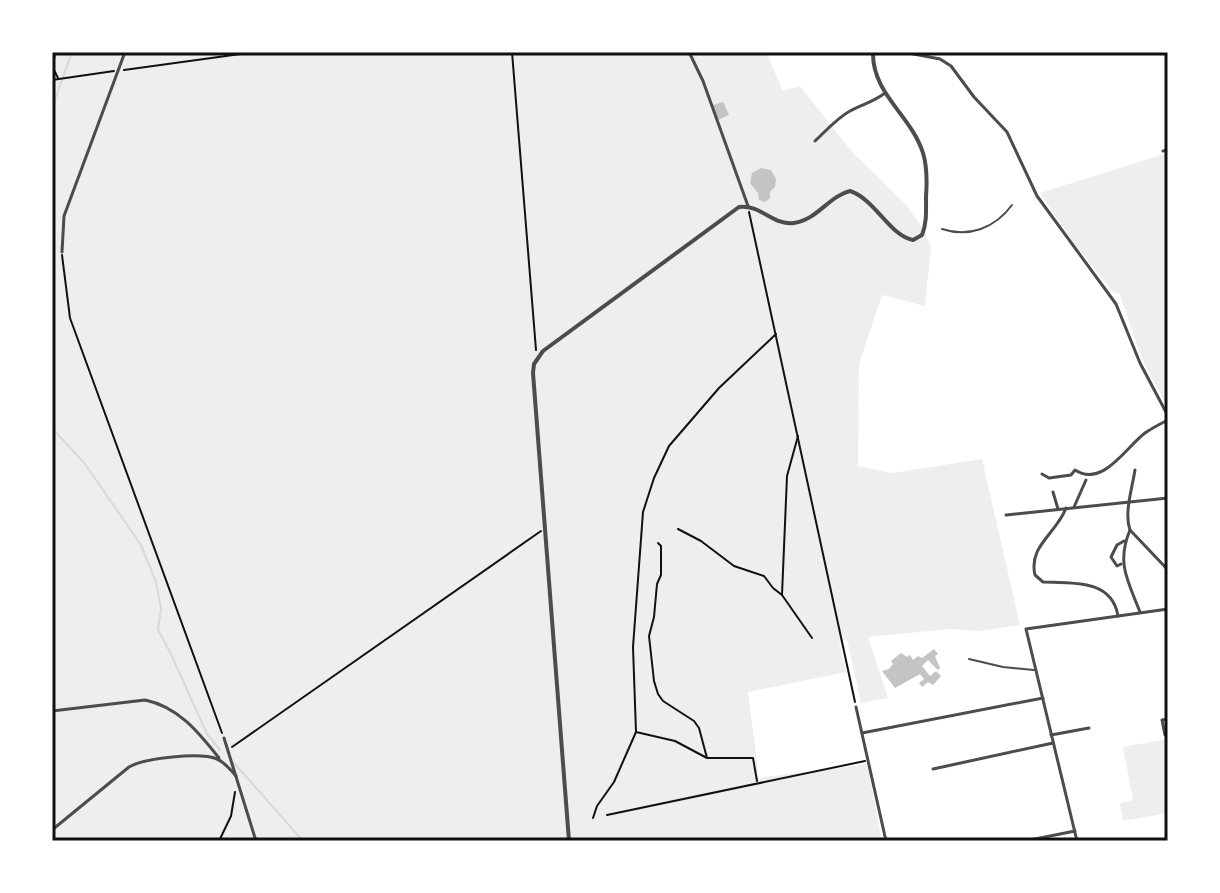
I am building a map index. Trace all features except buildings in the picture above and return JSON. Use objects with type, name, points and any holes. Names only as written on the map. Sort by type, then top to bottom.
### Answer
[{"type":"street","points":[[62,252],[64,216],[125,52]]},
{"type":"street","points":[[689,52],[702,77],[748,206]]},
{"type":"street","points":[[569,841],[533,373],[537,359],[543,351],[734,210],[748,206],[788,224],[804,221],[839,195],[850,191],[873,206],[903,238],[913,240],[922,235],[927,183],[924,155],[912,130],[874,72],[873,52]]},
{"type":"street","points":[[903,52],[940,59],[951,66],[974,97],[1007,132],[1037,196],[1116,304],[1140,363],[1168,418],[1146,432],[1106,471],[1081,474],[1075,470],[1071,475],[1049,478],[1042,474]]},
{"type":"street","points":[[815,141],[844,114],[872,103],[885,93]]},
{"type":"street","points":[[1135,470],[1128,526],[1168,570]]},
{"type":"street","points":[[1074,507],[1086,480]]},
{"type":"street","points":[[1053,492],[1058,509]]},
{"type":"street","points":[[1006,515],[1168,498]]},
{"type":"street","points":[[1066,508],[1059,522],[1036,550],[1035,575],[1043,582],[1092,585],[1111,597],[1118,616]]},
{"type":"street","points":[[1130,530],[1124,541],[1122,563],[1140,613]]},
{"type":"street","points":[[1122,563],[1117,566],[1111,557],[1117,545],[1124,541]]},
{"type":"street","points":[[1077,841],[1026,629],[1168,609]]},
{"type":"street","points":[[862,733],[1043,698]]},
{"type":"street","points":[[52,711],[154,701],[180,713],[237,778]]},
{"type":"street","points":[[856,707],[886,841]]},
{"type":"street","points":[[1165,735],[1162,720],[1168,719]]},
{"type":"street","points":[[1051,735],[1089,728]]},
{"type":"street","points":[[224,738],[256,841]]},
{"type":"street","points":[[933,769],[1053,743]]},
{"type":"street","points":[[52,830],[129,767],[141,761],[196,757],[216,758],[225,764]]},
{"type":"street","points":[[1025,841],[1075,831]]},
{"type":"lane","points":[[942,229],[967,234],[982,229],[1012,205]]},
{"type":"lane","points":[[969,659],[1035,670]]},
{"type":"path","points":[[55,52],[53,68],[59,79]]},
{"type":"path","points":[[52,80],[255,52]]},
{"type":"path","points":[[512,52],[537,359]]},
{"type":"path","points":[[748,206],[856,707]]},
{"type":"path","points":[[62,252],[70,318],[224,738]]},
{"type":"path","points":[[593,818],[597,806],[614,782],[636,732],[633,647],[643,512],[654,478],[669,446],[719,388],[776,334]]},
{"type":"path","points":[[782,595],[787,476],[798,435]]},
{"type":"path","points":[[228,749],[546,528]]},
{"type":"path","points":[[678,529],[701,541],[734,566],[764,576],[782,595],[812,638]]},
{"type":"path","points":[[658,543],[661,546],[661,575],[649,636],[654,681],[663,701],[694,721],[699,728],[707,758]]},
{"type":"path","points":[[636,732],[675,741],[707,758],[753,758],[757,782]]},
{"type":"path","points":[[607,815],[869,760]]},
{"type":"path","points":[[219,841],[231,816],[237,778]]},
{"type":"shaded area","points":[[52,52],[766,52],[783,91],[800,86],[853,153],[907,206],[924,230],[931,247],[925,306],[882,295],[859,364],[858,466],[893,473],[982,459],[1020,625],[979,631],[950,629],[868,637],[888,698],[861,703],[847,639],[839,642],[846,672],[748,692],[759,778],[867,764],[882,841],[52,841]]},
{"type":"shaded area","points":[[1168,153],[1168,408],[1143,361],[1119,293],[1114,293],[1073,242],[1040,193]]},
{"type":"shaded area","points":[[1168,739],[1168,813],[1123,821],[1120,803],[1133,800],[1123,747]]},
{"type":"waterway","points":[[52,108],[72,52]]},
{"type":"waterway","points":[[52,428],[85,464],[141,545],[156,582],[161,608],[158,630],[207,734],[220,750]]},
{"type":"waterway","points":[[234,763],[303,841]]}]
